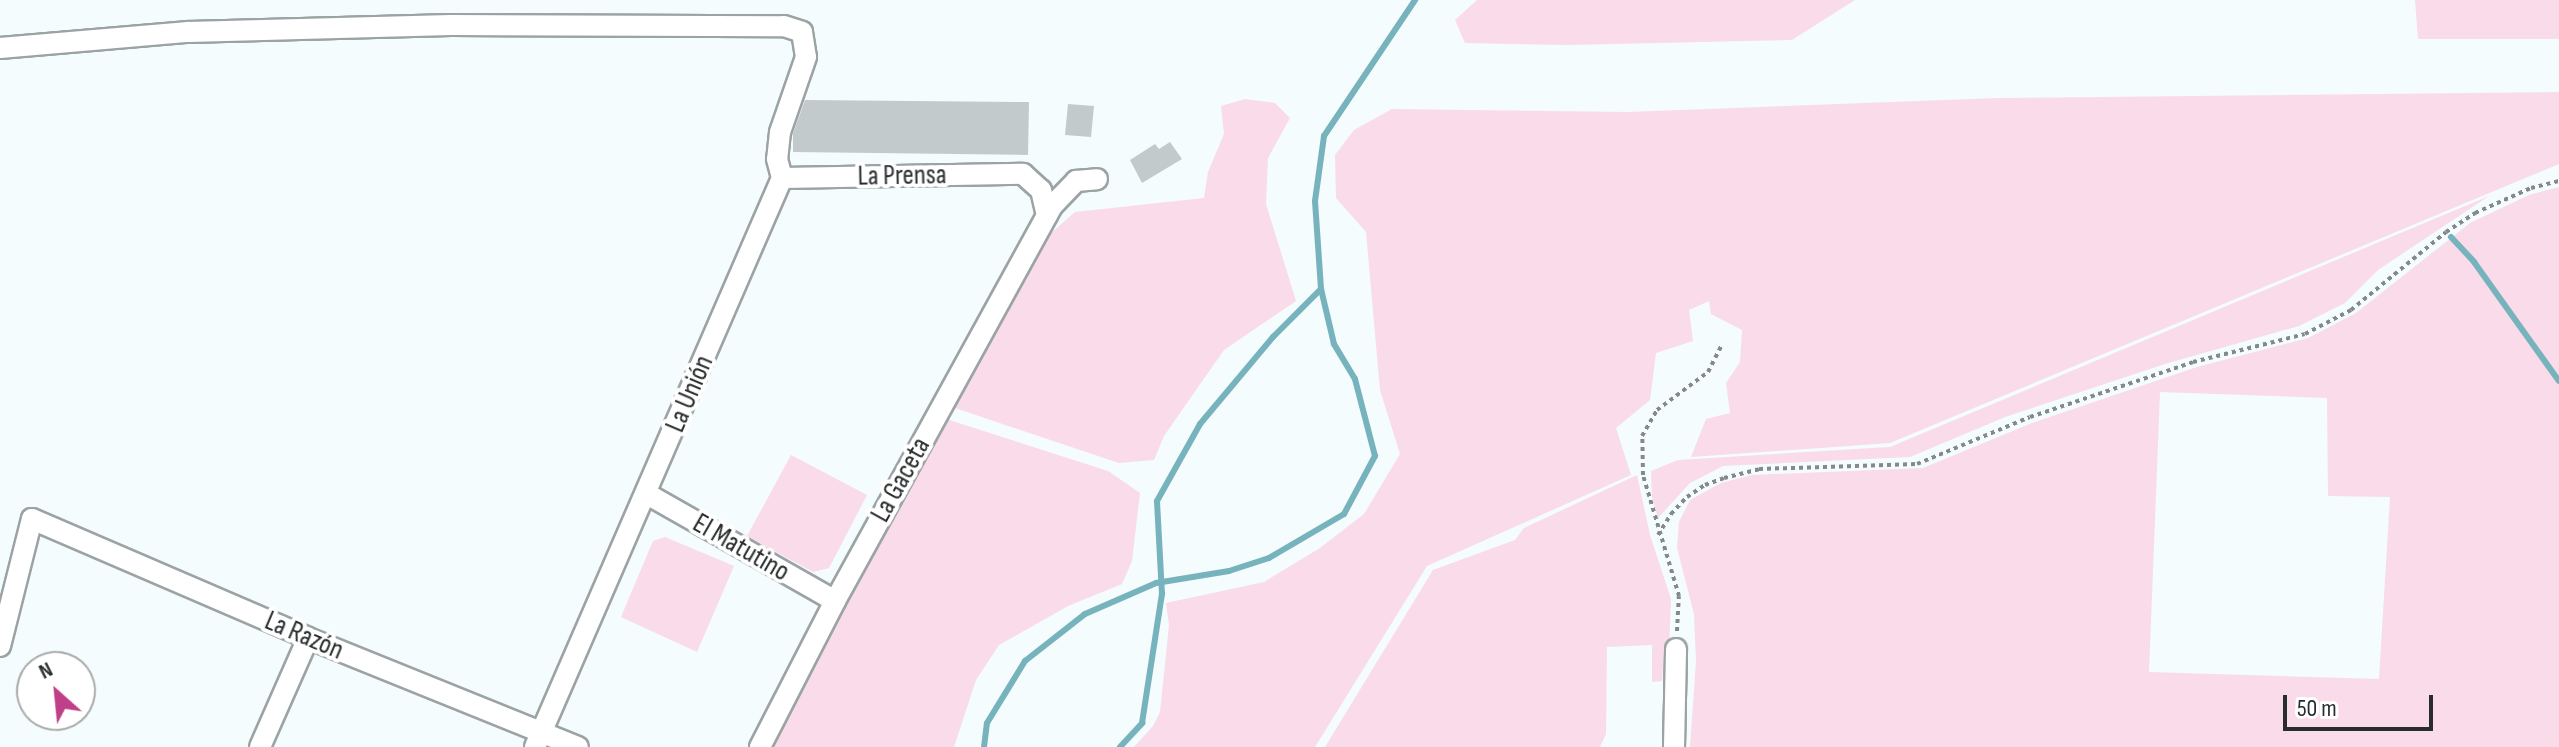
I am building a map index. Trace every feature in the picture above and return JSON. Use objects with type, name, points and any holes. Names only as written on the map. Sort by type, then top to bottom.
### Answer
[{"type":"street","name":"La Unión","points":[[0,48],[188,32],[451,25],[784,26],[802,32],[806,57],[780,132],[777,159],[782,178],[538,739]]},
{"type":"street","name":"La Prensa","points":[[782,178],[1023,174],[1041,190],[1047,215]]},
{"type":"street","name":"La Gaceta","points":[[760,747],[835,601],[1047,215],[1063,191],[1076,181],[1097,179]]},
{"type":"street","name":"El Matutino","points":[[647,494],[835,601]]},
{"type":"street","name":"La Razón","points":[[0,646],[32,519],[538,739],[578,747]]},
{"type":"street","points":[[260,747],[308,638]]},
{"type":"street","points":[[1674,747],[1676,649]]},
{"type":"path","points":[[1658,535],[1671,514],[1687,497],[1705,485],[1724,478],[1759,469],[1917,464],[2030,417],[2193,362],[2305,334],[2351,310],[2446,232],[2475,213],[2531,188],[2559,181]]},
{"type":"path","points":[[1676,649],[1679,596],[1673,567],[1658,535],[1643,475],[1642,436],[1657,410],[1708,372],[1722,345]]},
{"type":"shaded area","points":[[1477,0],[1855,0],[1792,40],[1568,45],[1465,43],[1455,20]]},
{"type":"shaded area","points":[[2415,0],[2559,0],[2559,39],[2418,39]]},
{"type":"shaded area","points":[[2559,92],[2559,164],[1890,443],[1691,457],[1706,419],[1730,413],[1726,383],[1740,362],[1742,330],[1711,314],[1709,301],[1689,310],[1693,341],[1656,353],[1650,400],[1616,428],[1631,475],[1427,566],[1315,747],[1134,747],[1153,726],[1160,712],[1169,625],[1166,603],[1264,582],[1320,548],[1364,514],[1400,454],[1380,390],[1366,232],[1336,198],[1335,155],[1354,130],[1392,109],[1628,112],[1999,98]]},
{"type":"shaded area","points":[[1245,99],[1275,103],[1290,118],[1268,158],[1266,204],[1296,301],[1224,350],[1164,436],[1154,460],[1119,463],[949,406],[1049,235],[1075,212],[1204,198],[1208,172],[1224,134],[1221,106]]},
{"type":"shaded area","points":[[2559,187],[2559,747],[1690,747],[1696,661],[1694,614],[1677,548],[1679,522],[1690,500],[1721,483],[1752,475],[1923,468],[2032,423],[2197,367],[2308,338],[2356,313],[2470,223],[2529,195]],"holes":[[[2160,392],[2327,398],[2328,496],[2390,497],[2379,679],[2149,672]]]},
{"type":"shaded area","points":[[2489,196],[2378,270],[2345,303],[2299,326],[2165,364],[2005,417],[1910,457],[1723,466],[1690,483],[1658,518],[1652,497],[1651,471],[1678,460],[1890,447]]},
{"type":"shaded area","points":[[943,418],[1108,471],[1140,493],[1132,561],[1122,584],[1068,606],[999,645],[976,680],[954,747],[768,747]]},
{"type":"shaded area","points":[[791,455],[867,495],[829,568],[813,572],[747,536]]},
{"type":"shaded area","points":[[1637,475],[1650,535],[1671,599],[1669,650],[1664,651],[1662,681],[1652,682],[1652,645],[1607,647],[1606,734],[1600,747],[1325,747],[1433,570],[1515,540],[1524,528]]},
{"type":"shaded area","points":[[665,537],[734,566],[697,652],[621,617],[653,541]]},
{"type":"building","points":[[805,100],[1029,102],[1028,155],[793,152],[793,134]]},
{"type":"building","points":[[1068,104],[1094,106],[1091,137],[1065,135]]},
{"type":"building","points":[[1170,142],[1182,159],[1142,183],[1130,160],[1155,144],[1159,149]]},
{"type":"waterway","points":[[1120,747],[1142,723],[1162,594],[1157,501],[1200,424],[1273,337],[1321,289],[1315,201],[1324,136],[1415,0]]},
{"type":"waterway","points":[[2451,237],[2474,262],[2559,381]]},
{"type":"waterway","points":[[984,747],[987,723],[1025,661],[1085,614],[1156,583],[1229,571],[1269,558],[1344,514],[1375,456],[1355,379],[1334,344],[1321,289]]}]
